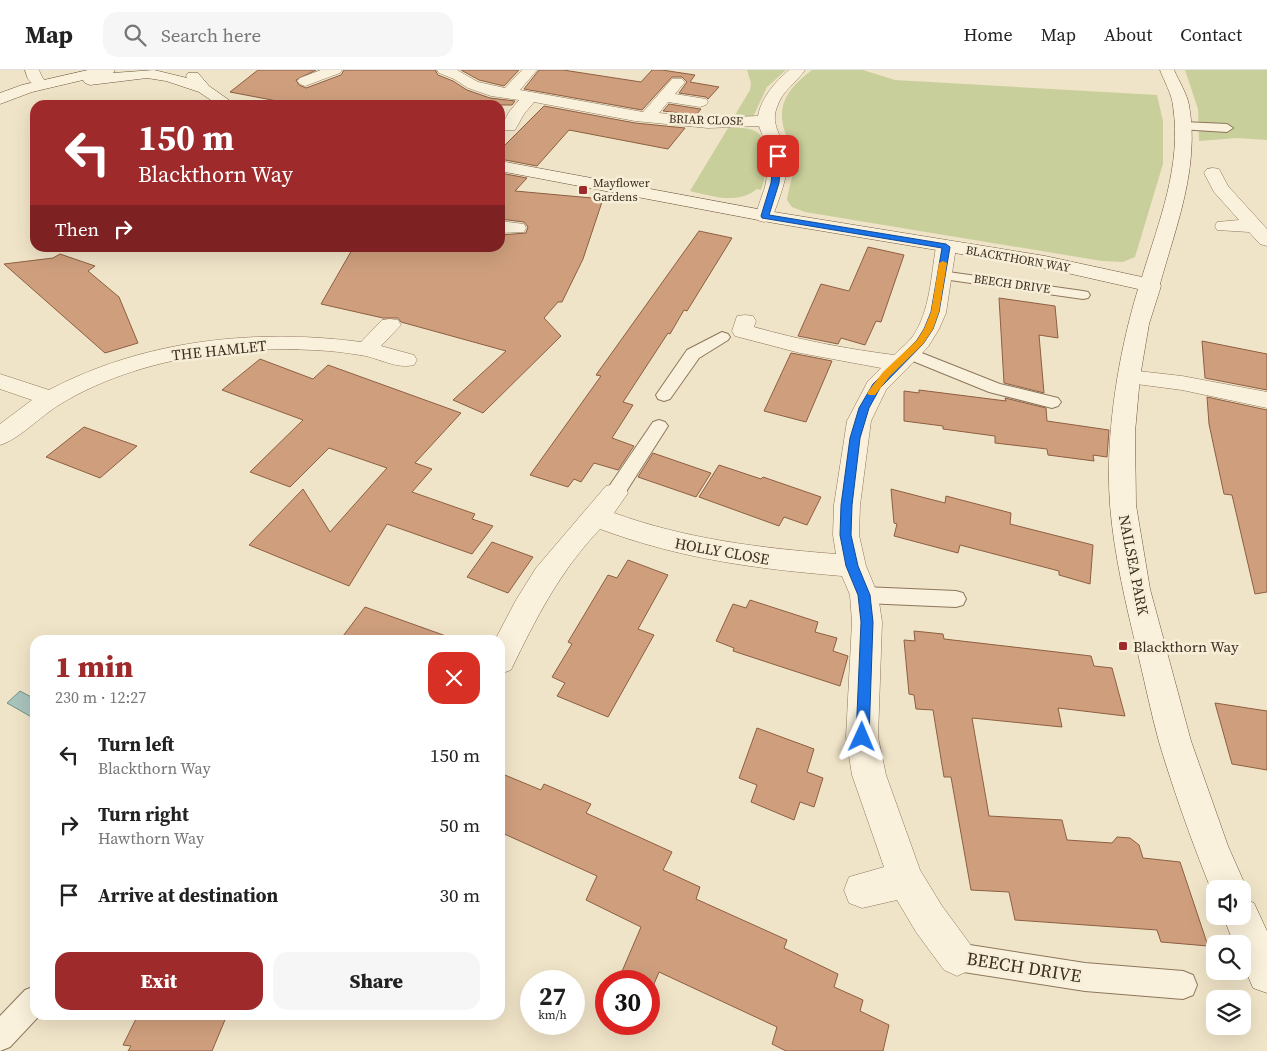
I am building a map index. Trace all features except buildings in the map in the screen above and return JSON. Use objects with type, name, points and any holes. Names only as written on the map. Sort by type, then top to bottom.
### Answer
[{"type":"street","points":[[32,70],[35,79],[46,83],[150,73],[170,74],[183,70]]},
{"type":"street","points":[[0,99],[46,83],[108,70]]},
{"type":"street","points":[[190,70],[194,78],[204,89],[220,100]]},
{"type":"street","name":"BRIAR CLOSE","points":[[444,70],[476,86],[508,94],[647,117],[708,123],[765,122]]},
{"type":"street","points":[[508,94],[530,70]]},
{"type":"street","points":[[764,216],[775,183],[778,156],[765,122],[773,97],[786,79],[798,70]]},
{"type":"street","name":"NAILSEA PARK","points":[[1167,70],[1181,104],[1184,126],[1184,151],[1179,186],[1151,286],[1138,324],[1129,377],[1124,432],[1122,505],[1136,589],[1175,741],[1212,848],[1225,880]]},
{"type":"street","points":[[150,73],[204,89]]},
{"type":"street","points":[[305,81],[332,74]]},
{"type":"street","name":"BRIAR CLOSE","points":[[647,117],[677,82]]},
{"type":"street","points":[[508,118],[530,97]]},
{"type":"street","name":"BRIAR CLOSE","points":[[665,97],[700,102]]},
{"type":"street","name":"BLACKTHORN WAY","points":[[505,167],[764,216],[1104,274],[1151,286]]},
{"type":"street","points":[[1212,173],[1220,188],[1267,240]]},
{"type":"street","points":[[1224,226],[1255,226]]},
{"type":"street","name":"BEECH DRIVE","points":[[946,247],[933,320],[925,336],[881,380],[869,398],[857,430],[847,505],[846,541],[852,566],[864,595],[867,622],[862,719],[864,754],[875,797],[906,880],[929,919],[957,957]]},
{"type":"street","points":[[366,349],[390,325]]},
{"type":"street","points":[[737,330],[823,352],[904,358]]},
{"type":"street","name":"THE HAMLET","points":[[0,437],[66,390],[116,369],[152,358],[197,349],[292,343],[366,349],[406,360]]},
{"type":"street","points":[[1129,377],[1182,383],[1267,400]]},
{"type":"street","points":[[0,381],[51,399]]},
{"type":"street","points":[[505,650],[526,608],[546,576],[615,493]]},
{"type":"street","name":"HOLLY CLOSE","points":[[596,517],[630,530],[687,546],[778,561],[852,566]]},
{"type":"street","points":[[862,890],[906,880]]},
{"type":"street","points":[[1245,925],[1267,974]]},
{"type":"lane","points":[[1184,126],[1227,128]]},
{"type":"lane","name":"BEECH DRIVE","points":[[941,275],[1082,295]]},
{"type":"lane","points":[[664,395],[693,354],[737,330]]},
{"type":"lane","points":[[904,358],[995,388],[1052,402]]},
{"type":"lane","points":[[615,493],[659,426]]},
{"type":"lane","points":[[864,595],[956,599]]},
{"type":"lane","name":"BEECH DRIVE","points":[[957,957],[1085,977],[1183,985]]},
{"type":"lane","points":[[0,1037],[30,1005]]},
{"type":"green space","points":[[747,70],[786,70],[767,87],[753,117],[732,120],[750,90],[751,83]]},
{"type":"green space","points":[[812,70],[863,70],[895,80],[1157,95],[1163,121],[1163,164],[1135,257],[1123,262],[1102,261],[805,212],[792,207],[787,200],[794,160],[792,148],[782,122],[782,112],[787,96],[792,89]]},
{"type":"green space","points":[[1185,70],[1267,70],[1267,140],[1237,138],[1199,141],[1198,109]]},
{"type":"green space","points":[[728,128],[752,130],[761,136],[767,159],[761,190],[757,189],[750,194],[733,198],[715,197],[690,191]]},
{"type":"water","points":[[20,691],[30,696],[30,716],[7,703]]},
{"type":"slow traffic","points":[[872,393],[886,374],[925,336],[935,312],[943,263]]},
{"type":"place","name":"Mayflower Gardens","points":[[583,190]]},
{"type":"place","name":"Blackthorn Way","points":[[1123,646]]},
{"type":"route","points":[[778,156],[775,183],[764,216],[946,247],[933,320],[920,342],[876,386],[864,408],[855,438],[847,505],[846,541],[852,566],[864,595],[867,622],[862,737]]}]
